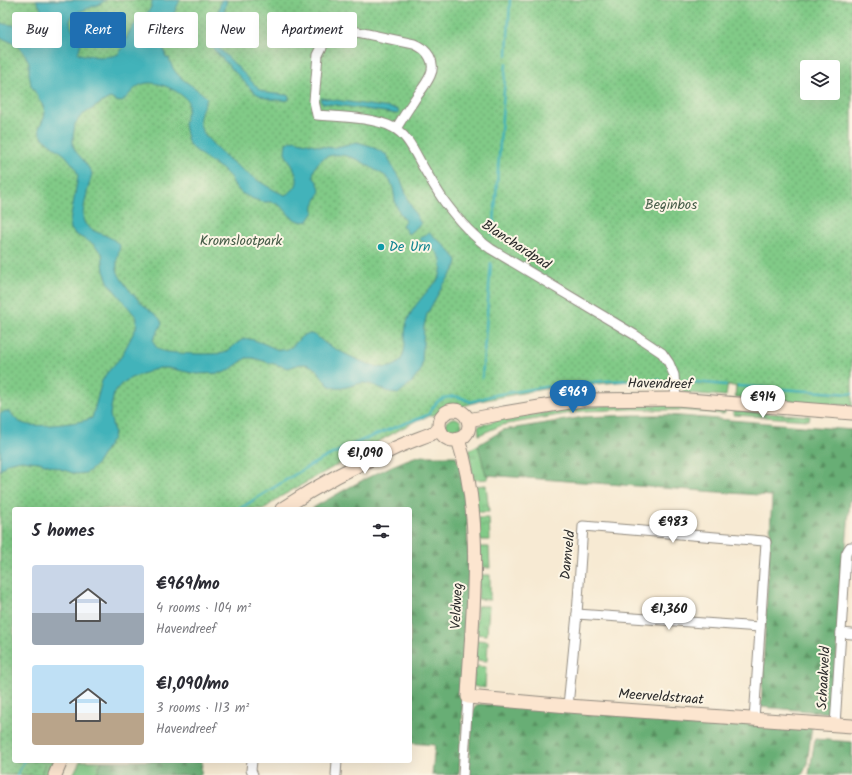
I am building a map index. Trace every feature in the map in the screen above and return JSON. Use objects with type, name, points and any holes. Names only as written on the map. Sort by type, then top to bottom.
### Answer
[{"type":"street","name":"Blanchardpad","points":[[396,129],[430,76],[432,66],[430,57],[425,50],[418,46],[347,31],[337,34],[327,40],[318,55],[314,101],[317,115],[372,121],[396,129],[409,143],[433,184],[451,210],[462,224],[476,237],[492,249],[662,353],[674,374],[676,399]]},
{"type":"street","name":"Havendreef","points":[[468,420],[581,400],[676,399],[852,413]]},
{"type":"street","points":[[452,410],[462,412],[468,420],[468,430],[466,434],[458,439],[449,439],[445,437],[440,430],[439,424],[443,415],[452,410]]},
{"type":"street","points":[[285,507],[354,467],[404,444],[440,430]]},
{"type":"street","name":"Veldweg","points":[[458,439],[466,471],[473,518],[474,559],[474,588],[468,697],[462,775]]},
{"type":"street","name":"Damveld","points":[[568,706],[577,614],[583,526],[766,542],[754,719]]},
{"type":"street","name":"Schaakveld","points":[[835,725],[846,554],[850,547],[852,547]]},
{"type":"street","points":[[577,614],[760,627]]},
{"type":"street","name":"Schaakveld","points":[[841,633],[852,634]]},
{"type":"street","name":"Meerveldstraat","points":[[468,697],[568,706],[852,726]]},
{"type":"street","points":[[55,775],[60,763]]},
{"type":"street","points":[[252,763],[253,775]]},
{"type":"street","points":[[336,775],[337,763]]},
{"type":"green space","name":"Kromslootpark","points":[[0,0],[852,0],[852,395],[666,381],[630,381],[543,389],[480,401],[417,420],[280,497],[267,507],[12,507],[12,763],[45,763],[41,775],[0,775]]},
{"type":"green space","points":[[672,361],[728,383],[726,396],[686,393],[680,387]]},
{"type":"green space","points":[[736,386],[852,395],[852,406],[735,397]]},
{"type":"green space","points":[[611,405],[675,405],[725,411],[725,413],[633,409],[582,411],[502,425],[479,435],[478,426],[501,419],[582,407]]},
{"type":"green space","points":[[733,411],[810,416],[809,420],[734,415]]},
{"type":"green space","points":[[669,415],[852,430],[852,500],[850,500],[832,713],[761,707],[772,496],[486,475],[478,445],[503,430],[584,417]]},
{"type":"green space","points":[[451,418],[457,418],[462,423],[460,432],[457,434],[451,434],[446,429],[446,423]]},
{"type":"green space","points":[[478,445],[488,479],[473,480],[469,450]]},
{"type":"green space","points":[[417,456],[456,456],[460,467],[467,502],[469,601],[459,775],[432,775],[435,745],[412,743],[412,507],[315,507],[376,473]]},
{"type":"green space","points":[[486,485],[489,512],[477,512],[474,486]]},
{"type":"green space","points":[[478,518],[489,518],[490,540],[479,540]]},
{"type":"green space","points":[[479,547],[489,547],[490,568],[479,567]]},
{"type":"green space","points":[[479,575],[490,575],[490,600],[478,599]]},
{"type":"green space","points":[[477,606],[489,606],[487,635],[476,634]]},
{"type":"green space","points":[[476,640],[488,641],[487,661],[475,660]]},
{"type":"green space","points":[[474,666],[486,667],[485,688],[473,686]]},
{"type":"green space","points":[[479,704],[812,726],[807,765],[802,775],[468,775],[473,713],[475,706]]},
{"type":"green space","points":[[815,739],[852,742],[852,775],[809,775]]},
{"type":"green space","points":[[13,763],[56,763],[51,775],[5,775]]},
{"type":"green space","points":[[79,763],[101,763],[96,775],[73,775]]},
{"type":"green space","points":[[101,763],[202,763],[201,775],[96,775]]},
{"type":"water","points":[[36,0],[106,0],[100,4],[79,12],[70,12],[70,48],[80,48],[78,53],[87,56],[90,55],[100,57],[116,55],[122,48],[126,48],[126,39],[134,25],[134,48],[164,48],[166,58],[169,58],[172,66],[180,77],[207,98],[200,115],[200,125],[213,145],[237,166],[275,191],[285,195],[291,192],[297,184],[295,171],[285,153],[286,143],[294,140],[332,148],[357,142],[371,146],[387,155],[394,170],[401,180],[409,202],[421,224],[408,234],[402,225],[405,221],[395,202],[389,179],[360,161],[344,155],[331,155],[321,160],[317,165],[314,170],[313,177],[318,183],[320,192],[315,203],[314,212],[308,221],[303,222],[296,220],[279,205],[272,202],[262,202],[241,193],[230,177],[222,169],[189,145],[184,124],[188,101],[172,89],[159,84],[146,83],[137,87],[121,102],[110,98],[81,116],[75,124],[73,146],[92,173],[84,206],[83,218],[85,224],[89,228],[111,238],[120,246],[117,265],[118,272],[124,284],[144,306],[161,321],[162,324],[153,340],[157,348],[164,351],[191,354],[219,354],[227,352],[241,340],[251,339],[276,349],[283,350],[288,349],[302,336],[310,334],[341,352],[368,364],[390,367],[397,364],[401,360],[409,317],[420,300],[436,282],[441,272],[442,266],[440,256],[419,239],[429,232],[446,247],[457,260],[453,272],[443,285],[427,314],[424,326],[422,363],[420,372],[412,382],[398,394],[389,392],[368,383],[334,388],[327,384],[320,374],[309,365],[301,364],[288,368],[253,358],[246,358],[228,371],[222,373],[197,374],[168,368],[159,368],[131,378],[121,384],[114,393],[110,415],[114,432],[113,438],[96,465],[91,470],[86,473],[76,474],[39,462],[21,460],[7,463],[0,471],[0,414],[5,411],[11,413],[17,420],[24,424],[30,425],[69,423],[92,418],[102,381],[106,374],[121,357],[136,328],[137,318],[109,284],[104,271],[102,253],[93,244],[75,234],[71,229],[70,222],[78,176],[75,167],[65,155],[43,138],[40,133],[39,128],[45,112],[31,85],[29,62],[23,51],[19,48],[62,48],[62,12],[41,12]]},
{"type":"water","points":[[152,0],[180,0],[175,12],[148,12],[152,5]]},
{"type":"water","points":[[221,0],[227,0],[224,12],[218,12]]},
{"type":"water","points":[[0,23],[11,25],[12,43],[0,37]]},
{"type":"water","points":[[214,48],[219,48],[260,90],[267,93],[289,96],[289,100],[269,99],[260,96],[252,90]]},
{"type":"water","points":[[321,98],[397,109],[399,112],[398,114],[323,103],[320,101]]},
{"type":"waterway","points":[[507,55],[510,0]]},
{"type":"waterway","points":[[493,236],[506,64]]},
{"type":"waterway","points":[[482,378],[491,263]]},
{"type":"waterway","points":[[242,507],[314,463],[330,455],[378,434],[428,415],[437,402],[444,398],[454,396],[471,402],[494,395],[545,387],[605,381],[660,380]]},
{"type":"waterway","points":[[685,381],[726,385]]},
{"type":"waterway","points":[[738,386],[852,394]]},
{"type":"waterway","points":[[17,775],[23,763]]},
{"type":"place","name":"De Urn","points":[[381,247]]},
{"type":"park label","name":"Beginbos","points":[[671,205]]}]
